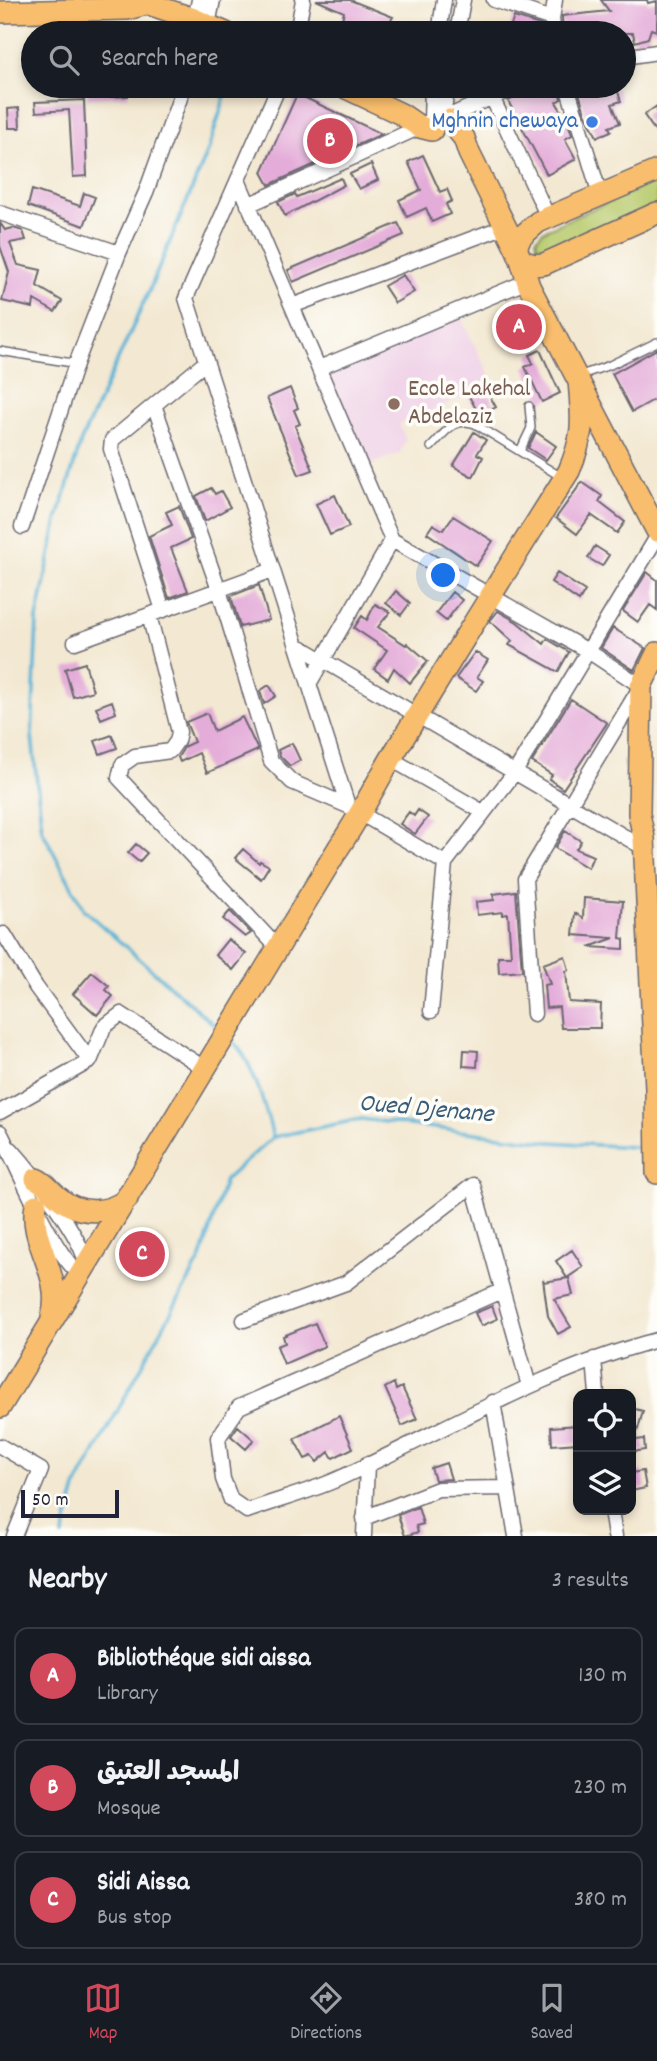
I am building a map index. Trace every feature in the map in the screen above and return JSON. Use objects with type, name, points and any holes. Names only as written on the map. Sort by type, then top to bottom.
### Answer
[{"type":"main road","points":[[0,12],[132,8],[141,2],[196,18]]},
{"type":"main road","points":[[378,98],[431,116],[464,138],[542,310],[657,531]]},
{"type":"main road","points":[[489,192],[512,219],[522,224],[543,220],[657,171]]},
{"type":"main road","points":[[518,254],[533,265],[555,261],[657,214]]},
{"type":"main road","points":[[518,254],[521,237],[543,220]]},
{"type":"main road","points":[[542,310],[540,290],[546,271],[555,261]]},
{"type":"main road","points":[[0,1407],[339,847],[355,810],[367,798],[564,478],[579,447],[583,428],[578,378]]},
{"type":"main road","points":[[656,654],[641,686],[639,814],[644,843],[655,1050],[657,1172]]},
{"type":"main road","points":[[644,843],[652,789],[656,654]]},
{"type":"main road","points":[[36,1180],[46,1184],[66,1203],[90,1211],[113,1208],[127,1199]]},
{"type":"main road","points":[[36,1205],[35,1223],[55,1288],[54,1312],[50,1325]]},
{"type":"street","points":[[196,18],[212,0]]},
{"type":"street","points":[[299,21],[303,0]]},
{"type":"street","points":[[441,21],[444,0]]},
{"type":"street","points":[[459,21],[463,0]]},
{"type":"street","points":[[494,0],[542,21]]},
{"type":"street","points":[[553,21],[555,0]]},
{"type":"street","points":[[636,55],[657,52]]},
{"type":"street","points":[[22,527],[119,253],[146,192],[180,98]]},
{"type":"street","points":[[274,98],[186,298],[309,684],[355,810]]},
{"type":"street","points":[[431,116],[441,98]]},
{"type":"street","points":[[248,205],[431,116],[489,98]]},
{"type":"street","points":[[492,98],[543,220]]},
{"type":"street","points":[[571,98],[600,195]]},
{"type":"street","points":[[237,180],[392,540],[588,652],[641,686],[525,879],[534,1014]]},
{"type":"street","points":[[0,213],[119,253]]},
{"type":"street","points":[[292,306],[506,226]]},
{"type":"street","points":[[318,368],[528,281]]},
{"type":"street","points":[[206,362],[112,440],[111,449],[156,613],[179,732],[170,751],[135,756],[122,765],[119,778],[278,948]]},
{"type":"street","points":[[154,405],[219,590],[271,761],[292,782],[355,810],[445,863]]},
{"type":"street","points":[[431,1012],[445,863],[515,772],[657,537]]},
{"type":"street","points":[[309,684],[392,540]]},
{"type":"street","points":[[75,642],[273,570]]},
{"type":"street","points":[[297,645],[515,772],[644,843]]},
{"type":"street","points":[[391,758],[483,812]]},
{"type":"street","points":[[4,934],[36,987],[90,1061]]},
{"type":"street","points":[[0,1111],[90,1061],[104,1027],[121,1013],[207,1063]]},
{"type":"street","points":[[3,1138],[36,1180],[81,1247],[84,1271]]},
{"type":"street","points":[[3,1138],[18,1174],[68,1264],[84,1271]]},
{"type":"street","points":[[244,1320],[346,1283],[473,1185],[529,1386]]},
{"type":"street","points":[[501,1291],[239,1407],[218,1438],[223,1479],[231,1500],[247,1511],[336,1480],[529,1386],[594,1359],[657,1340]]},
{"type":"street","points":[[594,1359],[597,1389]]},
{"type":"street","points":[[493,1402],[516,1536]]},
{"type":"street","points":[[0,1446],[41,1471],[14,1536]]},
{"type":"street","points":[[365,1536],[367,1464]]},
{"type":"street","points":[[364,1518],[438,1489],[507,1488]]},
{"type":"street","points":[[612,1515],[615,1536]]},
{"type":"lane","points":[[578,378],[657,342]]},
{"type":"lane","points":[[0,351],[79,364]]},
{"type":"lane","points":[[520,451],[531,428],[529,406]]},
{"type":"lane","points":[[431,447],[453,425],[466,421],[564,478]]},
{"type":"shaded area","name":"Ecole Lakehal Abdelaziz","points":[[460,316],[494,384],[399,424],[406,440],[400,453],[367,466],[328,370]]},
{"type":"green space","points":[[657,180],[657,205],[550,254],[538,249],[536,239],[543,231]]},
{"type":"building","points":[[316,0],[350,0],[393,17],[390,21],[341,21],[344,12]]},
{"type":"building","points":[[601,0],[647,0],[648,3],[657,1],[657,31],[651,29],[648,38],[636,42],[636,21],[562,21],[562,16],[609,11]]},
{"type":"building","points":[[295,98],[306,98],[382,134],[269,185],[262,172]]},
{"type":"building","points":[[514,98],[561,98],[556,102],[572,135],[565,139],[576,159],[547,175],[508,101]]},
{"type":"building","points":[[581,98],[620,98],[621,101],[612,104],[620,123],[609,127],[611,131],[597,137]]},
{"type":"building","points":[[84,100],[87,176],[73,177],[69,110],[36,112],[35,102]]},
{"type":"building","points":[[657,106],[657,134],[644,115]]},
{"type":"building","points":[[19,108],[20,128],[9,128],[8,109]]},
{"type":"building","points":[[423,155],[440,192],[447,189],[452,201],[446,204],[450,214],[432,222],[426,208],[407,217],[399,200],[421,190],[408,162]]},
{"type":"building","points":[[371,164],[378,180],[359,189],[350,174]]},
{"type":"building","points":[[341,178],[344,185],[285,216],[278,202]]},
{"type":"building","points":[[32,190],[80,206],[84,193],[95,197],[84,226],[28,206]]},
{"type":"building","points":[[0,223],[5,230],[13,228],[23,231],[26,240],[10,243],[18,265],[41,270],[37,286],[62,301],[55,312],[34,300],[33,308],[2,301],[9,272],[0,246]]},
{"type":"building","points":[[398,223],[404,235],[293,282],[288,270]]},
{"type":"building","points":[[403,275],[414,292],[395,303],[384,286]]},
{"type":"building","points":[[657,349],[657,398],[632,412],[612,374]]},
{"type":"building","points":[[540,350],[560,393],[542,402],[525,367],[533,363],[529,355]]},
{"type":"building","points":[[483,384],[496,407],[480,416],[467,393]]},
{"type":"building","points":[[290,388],[298,408],[294,410],[300,424],[295,426],[313,470],[299,475],[267,398]]},
{"type":"building","points":[[474,432],[486,440],[477,454],[483,457],[473,477],[453,466]]},
{"type":"building","points":[[536,432],[556,446],[546,460],[528,448]]},
{"type":"building","points":[[582,482],[602,496],[599,502],[625,522],[617,533],[591,515],[577,534],[556,518]]},
{"type":"building","points":[[211,488],[215,494],[221,491],[230,507],[205,521],[196,496]]},
{"type":"building","points":[[335,495],[349,527],[330,535],[316,504]]},
{"type":"building","points":[[179,506],[191,539],[171,548],[188,591],[169,598],[149,536],[172,525],[166,512]]},
{"type":"building","points":[[453,516],[493,541],[476,566],[427,533],[433,524],[443,530]]},
{"type":"building","points":[[595,546],[609,555],[602,566],[588,558]]},
{"type":"building","points":[[647,572],[657,580],[657,610],[650,605],[638,622],[623,611]]},
{"type":"building","points":[[557,573],[585,591],[579,601],[551,582]]},
{"type":"building","points":[[259,585],[269,620],[240,627],[231,596]]},
{"type":"building","points":[[396,591],[410,603],[401,615],[386,603]]},
{"type":"building","points":[[452,592],[462,600],[446,621],[436,613]]},
{"type":"building","points":[[375,604],[390,612],[378,627],[406,645],[407,643],[428,661],[410,683],[394,668],[388,679],[374,669],[387,650],[354,628],[362,616],[367,620]]},
{"type":"building","points":[[498,611],[517,622],[544,644],[547,639],[569,652],[558,672],[509,645],[512,641],[490,621]]},
{"type":"building","points":[[613,628],[645,648],[634,670],[601,648]]},
{"type":"building","points":[[475,652],[488,660],[477,677],[483,681],[476,691],[456,678]]},
{"type":"building","points":[[85,663],[93,691],[73,697],[65,669]]},
{"type":"building","points":[[269,685],[276,696],[264,704],[260,691]]},
{"type":"building","points":[[571,699],[607,723],[563,789],[549,779],[552,775],[532,762]]},
{"type":"building","points":[[112,701],[116,713],[101,719],[96,707]]},
{"type":"building","points":[[207,713],[214,731],[242,717],[258,750],[207,773],[199,753],[180,762],[178,757],[185,746],[194,742],[186,722]]},
{"type":"building","points":[[112,735],[117,748],[100,754],[95,741]]},
{"type":"building","points":[[292,743],[300,760],[290,766],[278,750]]},
{"type":"building","points":[[418,810],[428,817],[415,834],[400,824],[409,812],[414,816]]},
{"type":"building","points":[[565,831],[581,841],[576,849],[593,856],[588,868],[555,848]]},
{"type":"building","points":[[136,844],[147,853],[139,862],[128,853]]},
{"type":"building","points":[[243,849],[259,863],[260,861],[269,866],[261,879],[235,858]]},
{"type":"building","points":[[516,891],[522,971],[499,973],[498,956],[511,956],[508,914],[503,915],[503,912],[477,915],[476,902],[494,900],[493,894]]},
{"type":"building","points":[[584,898],[623,901],[620,938],[624,939],[624,949],[589,947],[614,938],[573,935],[575,913],[583,918]]},
{"type":"building","points":[[230,911],[251,933],[245,937],[223,919]]},
{"type":"building","points":[[228,939],[246,954],[233,970],[215,955]]},
{"type":"building","points":[[565,956],[569,970],[566,971],[569,1002],[601,1004],[600,1028],[561,1028],[559,1007],[546,1008],[544,985],[550,984],[543,964]]},
{"type":"building","points":[[92,972],[109,986],[106,990],[113,996],[97,1015],[73,994]]},
{"type":"building","points":[[464,1050],[478,1051],[477,1067],[463,1066]]},
{"type":"building","points":[[572,1250],[583,1267],[567,1278],[556,1261]]},
{"type":"building","points":[[569,1278],[573,1295],[554,1299],[571,1327],[558,1334],[548,1316],[543,1279],[544,1282]]},
{"type":"building","points":[[492,1306],[497,1319],[481,1326],[475,1313]]},
{"type":"building","points":[[315,1323],[325,1346],[284,1364],[277,1346],[285,1343],[283,1336]]},
{"type":"building","points":[[394,1383],[396,1390],[402,1387],[417,1419],[402,1426],[385,1388]]},
{"type":"building","points":[[636,1409],[643,1411],[636,1436]]},
{"type":"building","points":[[339,1416],[353,1448],[333,1458],[329,1452],[317,1462],[312,1456],[305,1459],[294,1439]]},
{"type":"building","points":[[573,1425],[573,1443],[552,1445],[551,1427]]},
{"type":"building","points":[[238,1426],[254,1440],[246,1449],[231,1436]]},
{"type":"building","points":[[644,1439],[645,1450],[636,1451],[636,1440]]},
{"type":"building","points":[[446,1463],[451,1479],[435,1480],[431,1468]]},
{"type":"building","points":[[643,1471],[646,1488],[636,1490],[636,1472]]},
{"type":"building","points":[[418,1507],[423,1524],[416,1526],[418,1532],[405,1536],[398,1515]]},
{"type":"waterway","points":[[220,1030],[84,910],[42,830],[32,736],[37,619],[57,521],[81,441],[150,289],[208,151],[224,98]]},
{"type":"waterway","points":[[231,1040],[239,1048],[252,1071],[273,1137]]},
{"type":"waterway","name":"Oued Djenane","points":[[63,1536],[77,1485],[201,1258],[225,1180],[273,1137],[361,1119],[549,1142],[650,1148]]},
{"type":"place","name":"Mghnin chewaya","points":[[592,122]]},
{"type":"place","name":"المسجد العتيق","points":[[330,141]]},
{"type":"place","name":"Bibliothéque sidi aissa","points":[[519,327]]},
{"type":"place","name":"Ecole Lakehal Abdelaziz","points":[[394,404]]},
{"type":"place","name":"Sidi Aissa","points":[[142,1254]]}]
